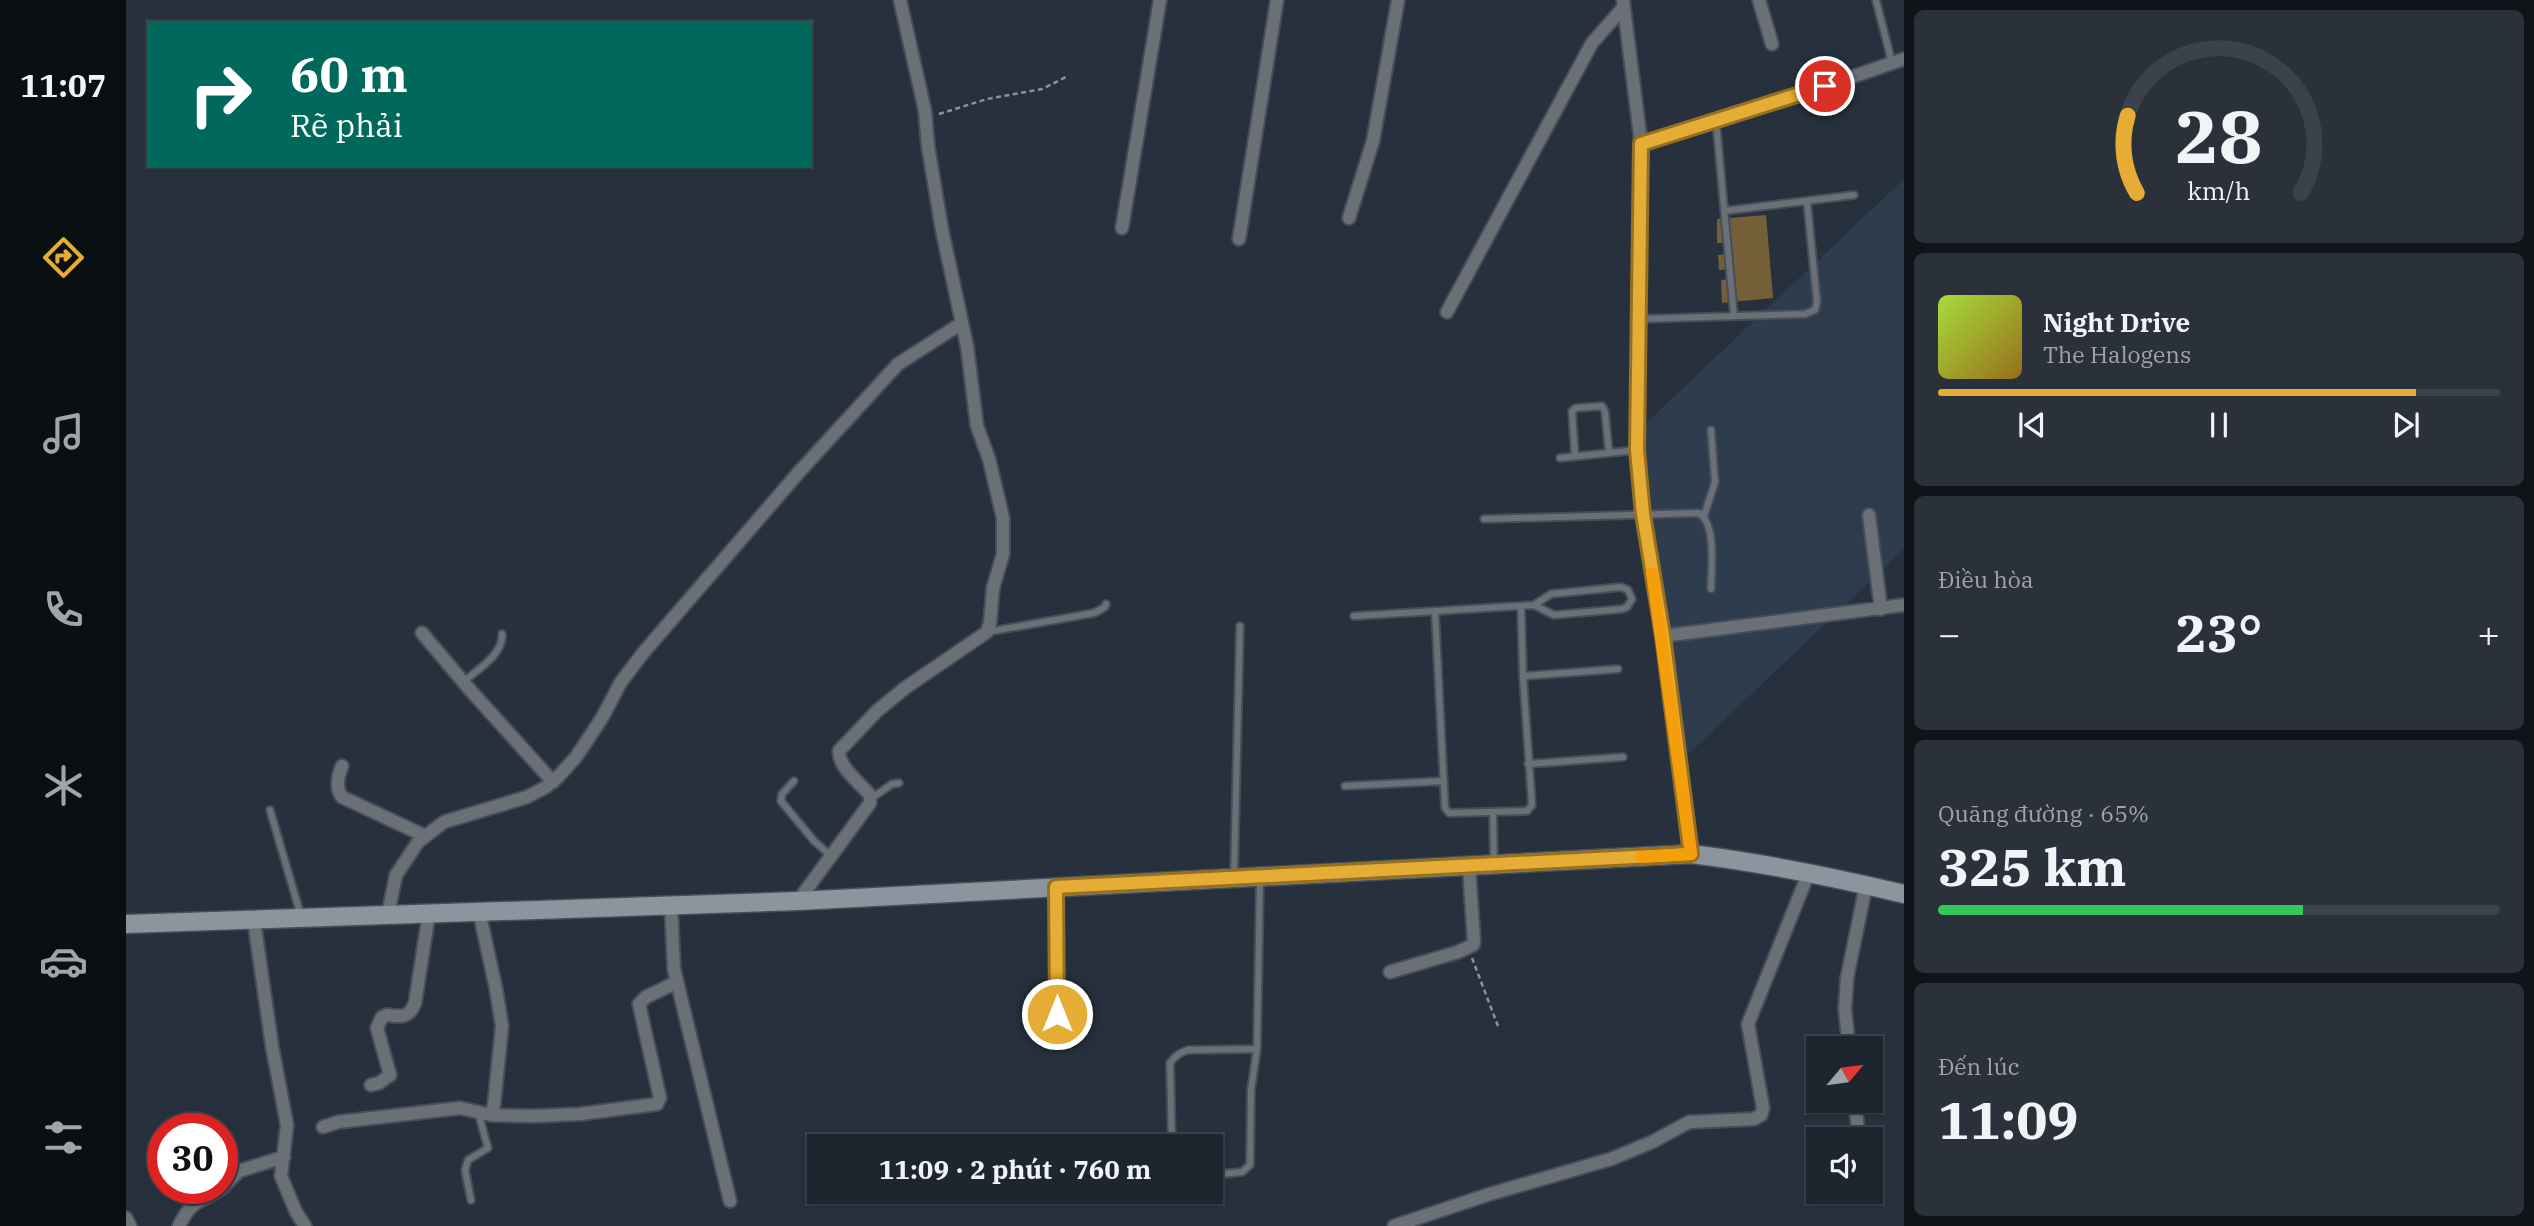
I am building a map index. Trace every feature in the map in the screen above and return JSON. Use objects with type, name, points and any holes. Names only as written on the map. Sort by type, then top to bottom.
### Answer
[{"type":"street","points":[[798,901],[870,803],[870,795],[844,766],[839,751],[877,711],[905,688],[987,632],[993,588],[1003,554],[1003,518],[989,459],[976,426],[967,346],[942,230],[926,118],[900,0]]},
{"type":"street","points":[[1122,228],[1160,0]]},
{"type":"street","points":[[1239,239],[1277,0]]},
{"type":"street","points":[[1349,218],[1373,141],[1398,0]]},
{"type":"street","points":[[1759,0],[1772,44]]},
{"type":"street","points":[[1623,4],[1641,144],[1637,450],[1643,514],[1663,636],[1691,854]]},
{"type":"street","points":[[1447,312],[1592,43],[1623,4]]},
{"type":"street","points":[[1641,144],[1898,61]]},
{"type":"street","points":[[388,914],[396,875],[425,836],[444,822],[527,797],[553,782],[576,757],[602,718],[621,682],[643,653],[800,471],[898,364],[962,323]]},
{"type":"street","points":[[1869,515],[1881,609]]},
{"type":"street","points":[[1663,636],[1904,605]]},
{"type":"street","points":[[422,633],[553,782]]},
{"type":"street","points":[[342,766],[338,775],[338,787],[342,797],[425,836]]},
{"type":"street","points":[[126,924],[798,901],[1691,854],[1809,872],[1904,894]]},
{"type":"street","points":[[1390,972],[1469,948],[1474,942],[1469,867]]},
{"type":"street","points":[[1394,1226],[1490,1194],[1611,1159],[1652,1142],[1689,1122],[1754,1119],[1761,1115],[1763,1108],[1748,1024],[1809,872]]},
{"type":"street","points":[[1848,1036],[1845,1009],[1847,978],[1866,885]]},
{"type":"street","points":[[1056,887],[1057,1039]]},
{"type":"street","points":[[671,905],[674,969],[730,1200]]},
{"type":"street","points":[[479,911],[502,1026],[491,1115]]},
{"type":"street","points":[[372,1085],[390,1075],[377,1028],[379,1022],[387,1015],[406,1016],[411,1013],[415,1003],[429,913]]},
{"type":"street","points":[[254,921],[272,1046],[288,1125],[281,1176],[305,1226]]},
{"type":"street","points":[[323,1127],[338,1122],[460,1108],[491,1115],[535,1116],[580,1114],[657,1104],[660,1098],[639,1004],[646,997],[677,982]]},
{"type":"street","points":[[238,1172],[284,1157]]},
{"type":"street","points":[[179,1226],[193,1204]]},
{"type":"street","points":[[126,1218],[130,1226]]},
{"type":"lane","points":[[1876,0],[1898,61]]},
{"type":"lane","points":[[1716,121],[1734,316]]},
{"type":"lane","points":[[1724,211],[1854,195]]},
{"type":"lane","points":[[1639,319],[1805,314],[1815,310],[1817,302],[1807,201]]},
{"type":"lane","points":[[1575,456],[1572,411],[1576,408],[1602,406],[1609,453]]},
{"type":"lane","points":[[1704,516],[1715,482],[1711,430]]},
{"type":"lane","points":[[1560,458],[1637,450]]},
{"type":"lane","points":[[1484,519],[1699,513],[1704,516],[1710,529],[1711,589]]},
{"type":"lane","points":[[1354,616],[1521,606],[1534,606],[1554,615],[1622,609],[1627,607],[1632,599],[1628,590],[1621,587],[1551,594],[1534,606]]},
{"type":"lane","points":[[987,632],[1094,613],[1106,604]]},
{"type":"lane","points":[[1435,611],[1446,811],[1527,811],[1531,808],[1521,606]]},
{"type":"lane","points":[[1234,877],[1240,626]]},
{"type":"lane","points":[[463,682],[499,650],[502,634]]},
{"type":"lane","points":[[1523,676],[1618,669]]},
{"type":"lane","points":[[1528,764],[1623,757]]},
{"type":"lane","points":[[794,781],[782,794],[781,801],[814,841],[831,855]]},
{"type":"lane","points":[[1345,786],[1444,781]]},
{"type":"lane","points":[[870,799],[892,784],[899,783]]},
{"type":"lane","points":[[270,810],[302,918]]},
{"type":"lane","points":[[1493,812],[1494,865]]},
{"type":"lane","points":[[1223,1174],[1242,1172],[1250,1165],[1251,1090],[1257,1049],[1260,876]]},
{"type":"lane","points":[[1172,1134],[1170,1063],[1177,1055],[1188,1050],[1257,1049]]},
{"type":"lane","points":[[471,1200],[465,1170],[468,1160],[488,1148],[478,1110]]},
{"type":"path","points":[[926,118],[987,99],[1042,89],[1066,77]]},
{"type":"path","points":[[1469,948],[1498,1026]]},
{"type":"shaded area","points":[[1904,179],[1904,549],[1680,762],[1643,426]]},
{"type":"building","points":[[1766,215],[1773,298],[1722,303],[1721,280],[1730,279],[1730,269],[1719,270],[1718,255],[1728,254],[1727,243],[1717,243],[1717,219]]},
{"type":"slow traffic","points":[[1642,857],[1691,854],[1663,636],[1652,573]]},
{"type":"route","points":[[1057,1014],[1056,887],[1691,854],[1663,636],[1643,514],[1637,450],[1641,144],[1825,86]]}]
